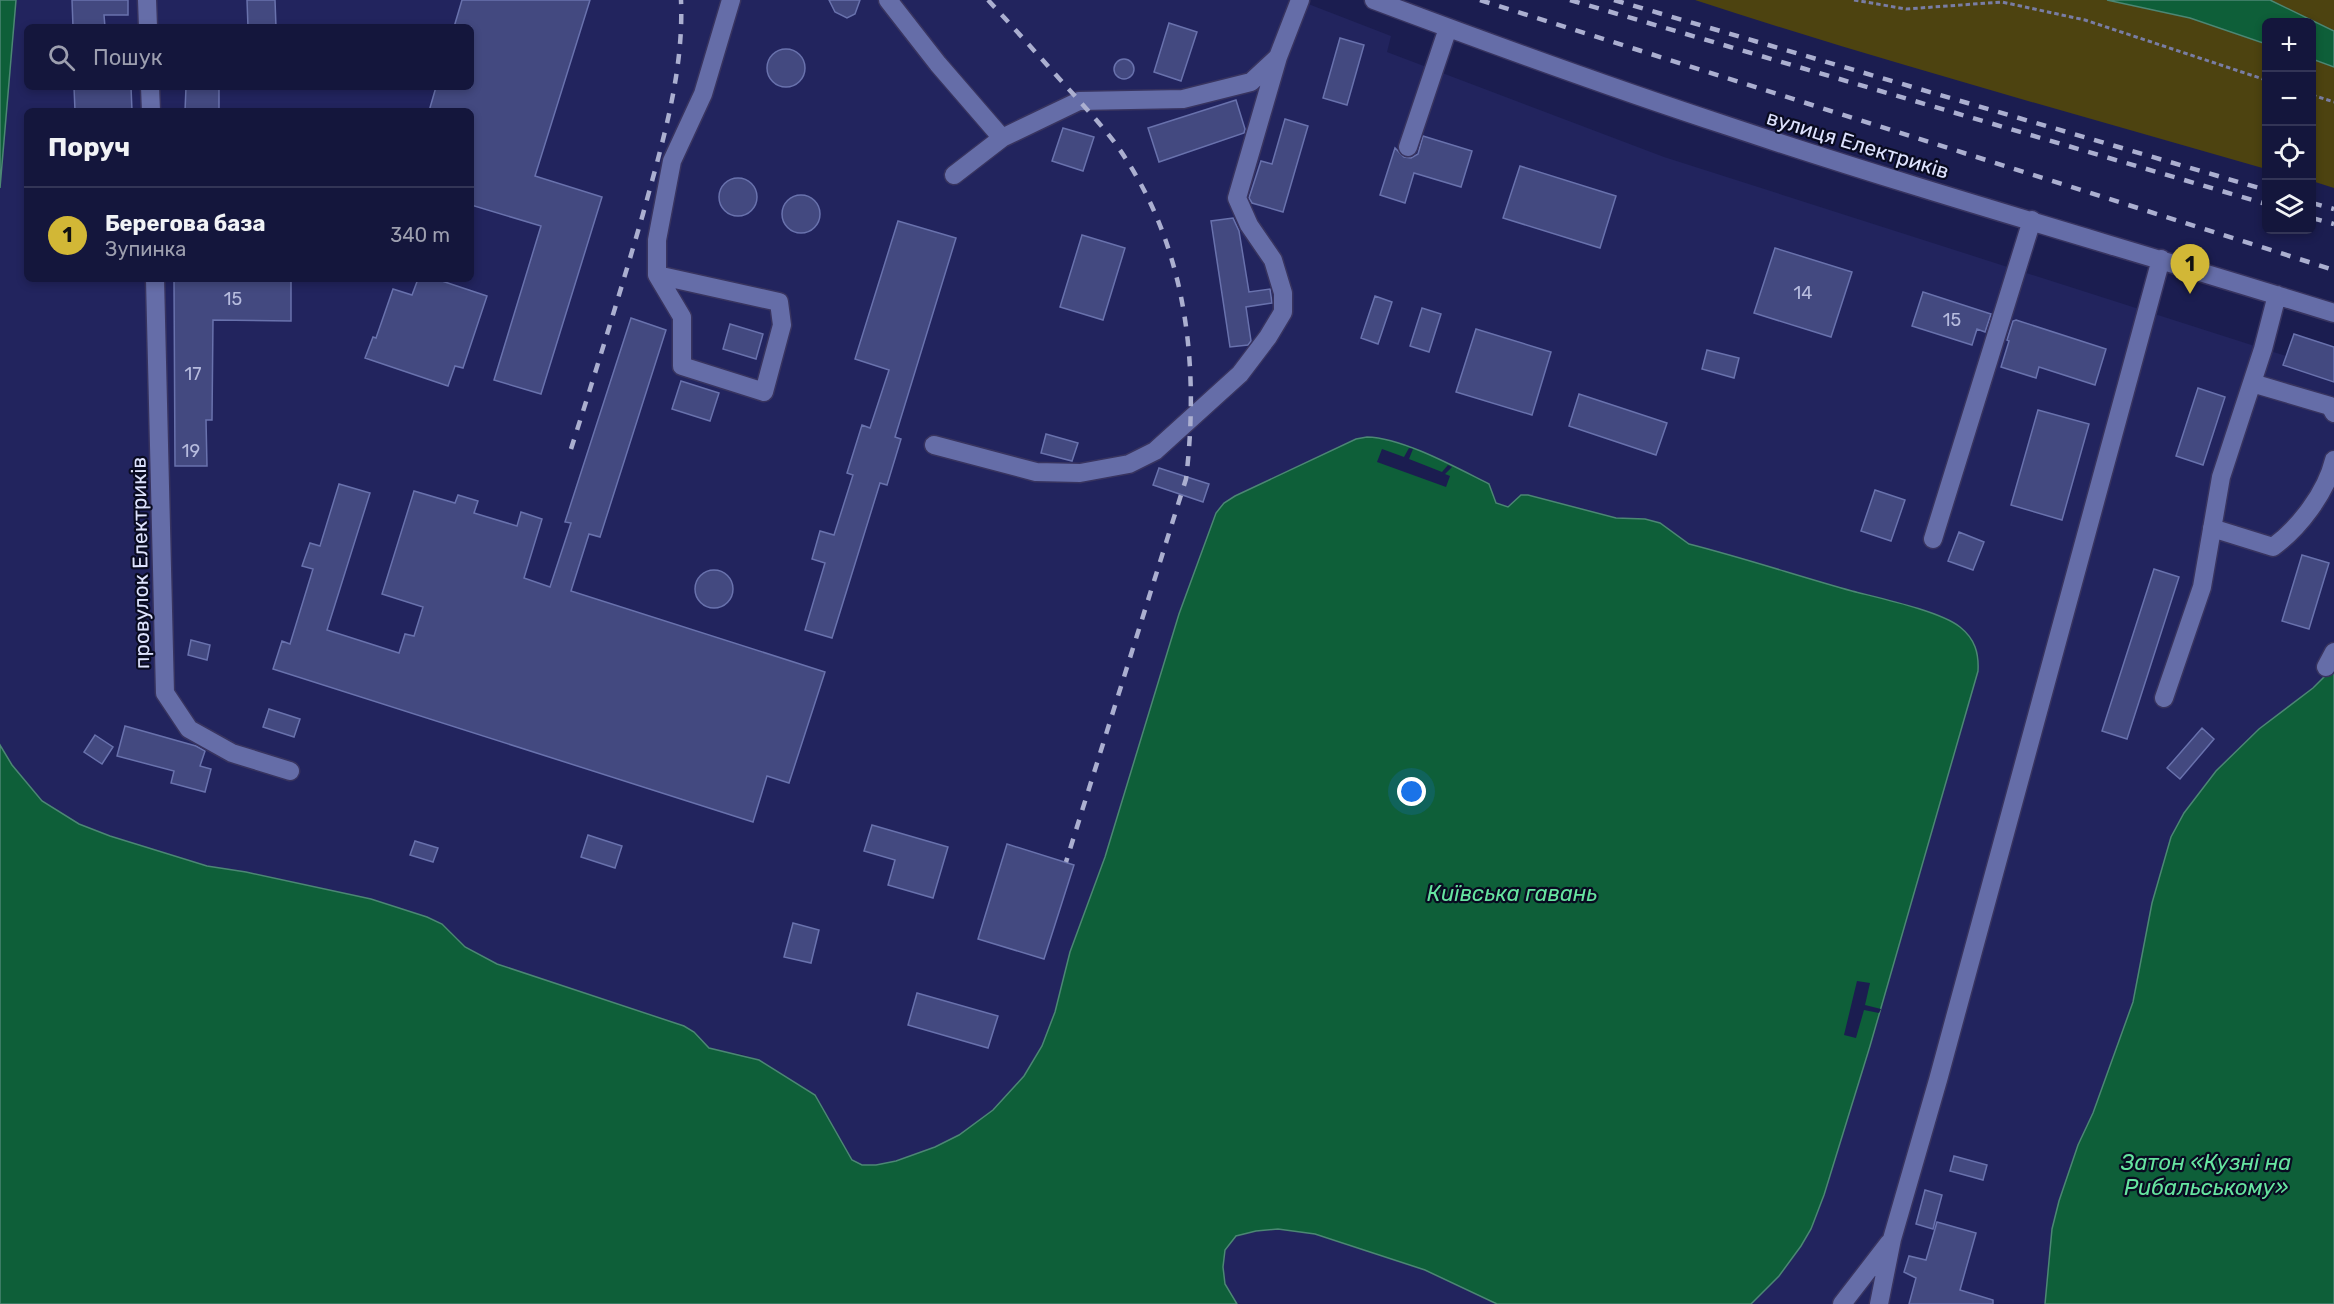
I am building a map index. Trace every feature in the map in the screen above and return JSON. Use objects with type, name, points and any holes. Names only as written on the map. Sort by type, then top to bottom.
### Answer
[{"type":"street","points":[[147,0],[148,24]]},
{"type":"street","points":[[657,274],[779,302],[782,325],[764,392],[682,366],[682,317],[657,274],[657,240],[672,161],[703,94],[731,0]]},
{"type":"street","points":[[888,0],[938,64],[1002,138]]},
{"type":"street","points":[[934,445],[1036,472],[1080,473],[1129,464],[1155,451],[1240,374],[1268,337],[1283,312],[1282,294],[1273,260],[1249,225],[1237,198],[1278,57],[1300,0]]},
{"type":"street","name":"вулиця Електриків","points":[[1374,0],[1596,82],[1730,127],[2334,313]]},
{"type":"street","points":[[1408,147],[1448,28]]},
{"type":"street","points":[[954,175],[1002,138],[1079,101],[1183,99],[1251,82],[1278,57]]},
{"type":"street","points":[[150,90],[151,108]]},
{"type":"street","points":[[1933,539],[2031,220]]},
{"type":"street","points":[[1879,1304],[1892,1239],[1938,1080],[2161,259]]},
{"type":"street","name":"провулок Електриків","points":[[155,282],[165,693],[189,729],[232,753],[290,771]]},
{"type":"street","points":[[2164,698],[2202,587],[2221,477],[2252,383],[2277,295]]},
{"type":"street","points":[[2252,383],[2330,406],[2334,413]]},
{"type":"street","points":[[2212,528],[2273,547],[2292,533],[2315,502],[2334,460]]},
{"type":"street","points":[[1842,1304],[1892,1239]]},
{"type":"path","points":[[1854,0],[1906,9],[2002,2],[2085,20],[2262,79]]},
{"type":"path","points":[[2316,96],[2334,102]]},
{"type":"shaded area","points":[[16,0],[1298,0],[1391,36],[1387,52],[1664,157],[2286,356],[2294,334],[2334,347],[2334,663],[2329,672],[2313,688],[2259,729],[2216,771],[2184,813],[2171,837],[2152,903],[2133,1002],[2059,1201],[2052,1229],[2045,1304],[1751,1304],[1779,1276],[1801,1246],[1811,1229],[1824,1195],[1870,1046],[1978,671],[1979,656],[1951,622],[1908,606],[1689,544],[1660,523],[1645,519],[1616,518],[1528,495],[1521,495],[1508,507],[1501,506],[1496,503],[1489,484],[1386,439],[1367,437],[1356,439],[1235,496],[1070,952],[1055,1012],[1042,1046],[1024,1076],[993,1110],[959,1135],[935,1147],[896,1161],[862,1165],[852,1160],[815,1095],[759,1060],[741,1054],[714,1050],[704,1045],[694,1032],[684,1026],[497,964],[465,947],[442,924],[371,899],[246,872],[207,866],[79,824],[42,801],[12,765],[0,745],[0,188]]},
{"type":"shaded area","points":[[1695,0],[2107,0],[2190,18],[2262,43],[2262,168],[1909,66]]},
{"type":"shaded area","points":[[2270,0],[2334,0],[2334,31],[2316,22],[2316,18],[2307,18]]},
{"type":"shaded area","points":[[2316,60],[2334,67],[2334,188],[2316,182]]},
{"type":"shaded area","points":[[1278,1229],[1315,1234],[1425,1270],[1497,1304],[1237,1304],[1225,1284],[1223,1267],[1225,1250],[1236,1237],[1256,1231]]},
{"type":"water","points":[[0,0],[16,0],[0,188]]},
{"type":"water","points":[[2107,0],[2270,0],[2307,18],[2262,18],[2262,43],[2190,18]]},
{"type":"water","points":[[2316,22],[2334,31],[2334,67],[2316,60]]},
{"type":"water","name":"Київська гавань","points":[[1367,437],[1396,442],[1412,448],[1489,484],[1496,503],[1508,507],[1521,495],[1528,495],[1616,518],[1645,519],[1660,523],[1689,544],[1909,606],[1951,621],[1969,636],[1975,647],[1978,671],[1870,1046],[1824,1195],[1811,1229],[1801,1246],[1779,1276],[1751,1304],[1497,1304],[1425,1270],[1315,1234],[1278,1229],[1236,1236],[1225,1250],[1223,1267],[1225,1284],[1237,1304],[0,1304],[0,745],[12,765],[42,801],[79,824],[207,866],[246,872],[371,899],[427,917],[442,924],[465,947],[497,964],[684,1026],[694,1032],[709,1048],[759,1060],[815,1095],[852,1160],[862,1165],[896,1161],[935,1147],[959,1135],[993,1110],[1024,1076],[1042,1046],[1055,1012],[1070,952],[1105,857],[1179,614],[1216,513],[1224,503],[1235,496],[1356,439]]},
{"type":"water","name":"Затон «Кузні на Рибальському»","points":[[2334,663],[2334,1304],[2045,1304],[2052,1229],[2059,1201],[2133,1002],[2152,903],[2171,837],[2184,813],[2216,771],[2259,729],[2313,688],[2329,672]]},
{"type":"pier","points":[[1409,448],[1413,449],[1409,459],[1442,472],[1448,465],[1452,467],[1445,474],[1450,476],[1446,487],[1377,462],[1382,449],[1404,457]]},
{"type":"pier","points":[[1857,981],[1870,983],[1865,1005],[1881,1009],[1879,1013],[1864,1010],[1856,1038],[1844,1035]]},
{"type":"building","points":[[72,0],[128,0],[128,15],[104,15],[105,24],[73,24]]},
{"type":"building","points":[[247,0],[275,0],[276,24],[248,24]]},
{"type":"building","points":[[462,0],[590,0],[535,176],[602,197],[541,394],[494,380],[541,226],[474,206],[474,108],[430,108],[435,90],[474,90],[474,24],[455,24]]},
{"type":"building","points":[[829,0],[860,0],[855,14],[847,18],[835,12]]},
{"type":"building","points":[[1169,23],[1197,32],[1181,81],[1154,72]]},
{"type":"building","points":[[1340,38],[1364,45],[1347,105],[1323,98]]},
{"type":"building","points":[[786,49],[800,54],[805,68],[800,82],[786,87],[772,82],[767,68],[772,54]]},
{"type":"building","points":[[1124,59],[1131,62],[1134,69],[1131,76],[1124,79],[1117,76],[1114,69],[1117,62]]},
{"type":"building","points":[[74,90],[131,90],[132,108],[75,108]]},
{"type":"building","points":[[186,90],[219,90],[219,108],[185,108]]},
{"type":"building","points":[[1236,100],[1245,129],[1244,133],[1159,162],[1148,128]]},
{"type":"building","points":[[1285,119],[1308,126],[1283,212],[1252,203],[1249,198],[1261,161],[1272,164]]},
{"type":"building","points":[[1063,128],[1094,137],[1083,171],[1052,161]]},
{"type":"building","points":[[1423,136],[1472,151],[1461,187],[1414,173],[1405,203],[1380,195],[1395,148],[1404,157],[1411,158],[1418,154]]},
{"type":"building","points":[[1520,166],[1616,196],[1600,248],[1503,218]]},
{"type":"building","points":[[738,178],[751,184],[757,197],[751,210],[738,216],[725,210],[719,197],[725,184]]},
{"type":"building","points":[[801,195],[815,200],[820,214],[815,228],[801,233],[787,228],[782,214],[787,200]]},
{"type":"building","points":[[1233,218],[1239,231],[1249,292],[1270,289],[1272,303],[1246,307],[1251,341],[1248,345],[1230,347],[1211,221]]},
{"type":"building","points":[[898,221],[956,238],[895,437],[901,439],[887,485],[880,483],[832,638],[805,630],[825,563],[812,559],[820,531],[834,535],[853,475],[847,473],[862,425],[870,428],[889,370],[855,359]]},
{"type":"building","points":[[1082,235],[1125,248],[1103,320],[1060,307]]},
{"type":"building","points":[[1775,248],[1852,272],[1831,337],[1754,313]]},
{"type":"building","points":[[174,282],[291,282],[291,321],[213,320],[212,420],[206,420],[207,466],[175,466]]},
{"type":"building","points":[[417,282],[445,282],[487,296],[463,368],[455,366],[448,386],[365,358],[373,337],[376,338],[393,289],[412,295]]},
{"type":"building","points":[[1923,292],[1991,314],[1985,332],[1977,329],[1972,345],[1912,326]]},
{"type":"building","points":[[1375,296],[1392,302],[1378,344],[1361,338]]},
{"type":"building","points":[[1422,308],[1441,314],[1429,352],[1410,346]]},
{"type":"building","points":[[631,318],[666,330],[600,537],[589,534],[571,591],[825,672],[789,783],[767,776],[753,822],[273,669],[282,641],[290,644],[313,569],[302,566],[310,543],[320,546],[339,484],[370,493],[327,630],[399,653],[405,634],[414,636],[423,607],[382,594],[414,491],[455,503],[458,495],[478,501],[474,513],[517,526],[521,512],[542,519],[524,578],[550,587],[571,523],[565,522]]},
{"type":"building","points":[[2016,320],[2106,349],[2095,385],[2039,367],[2036,378],[2001,367],[2013,321]]},
{"type":"building","points":[[730,324],[763,334],[756,359],[723,349]]},
{"type":"building","points":[[1476,329],[1551,352],[1532,415],[1456,392]]},
{"type":"building","points":[[2294,334],[2334,347],[2334,382],[2283,365]]},
{"type":"building","points":[[1707,350],[1739,358],[1734,378],[1702,369]]},
{"type":"building","points":[[681,381],[719,393],[710,421],[672,409]]},
{"type":"building","points":[[2198,388],[2225,397],[2203,465],[2176,456]]},
{"type":"building","points":[[1579,394],[1667,423],[1656,455],[1569,426]]},
{"type":"building","points":[[2038,410],[2089,424],[2062,520],[2011,505]]},
{"type":"building","points":[[1046,434],[1078,443],[1072,461],[1041,453]]},
{"type":"building","points":[[1159,468],[1209,484],[1203,502],[1153,485]]},
{"type":"building","points":[[1875,490],[1905,500],[1891,541],[1861,531]]},
{"type":"building","points":[[1959,532],[1984,542],[1973,570],[1948,561]]},
{"type":"building","points":[[2302,555],[2329,563],[2309,629],[2282,621]]},
{"type":"building","points":[[2154,569],[2179,577],[2127,739],[2102,731]]},
{"type":"building","points":[[714,570],[727,576],[733,589],[727,602],[714,608],[701,602],[695,589],[701,576]]},
{"type":"building","points":[[191,640],[210,645],[207,660],[188,655]]},
{"type":"building","points":[[269,709],[300,719],[294,737],[263,727]]},
{"type":"building","points":[[125,726],[196,746],[205,751],[200,766],[211,769],[205,792],[171,783],[174,771],[117,756]]},
{"type":"building","points":[[2202,728],[2214,739],[2180,779],[2167,768]]},
{"type":"building","points":[[95,735],[113,747],[102,764],[84,752]]},
{"type":"building","points":[[872,825],[948,847],[933,898],[888,885],[895,860],[864,851]]},
{"type":"building","points":[[588,835],[622,846],[615,868],[581,857]]},
{"type":"building","points":[[415,841],[438,848],[433,862],[410,855]]},
{"type":"building","points":[[1007,844],[1074,865],[1044,959],[978,939]]},
{"type":"building","points":[[793,923],[819,930],[811,963],[784,957]]},
{"type":"building","points":[[917,993],[998,1016],[988,1048],[908,1025]]},
{"type":"building","points":[[1954,1156],[1987,1165],[1983,1180],[1950,1171]]},
{"type":"building","points":[[1925,1190],[1942,1195],[1933,1229],[1916,1224]]},
{"type":"building","points":[[1937,1222],[1976,1233],[1960,1290],[1993,1300],[1993,1304],[1909,1304],[1916,1278],[1904,1272],[1909,1256],[1926,1260]]},
{"type":"railway","points":[[571,449],[643,214],[664,135],[679,54],[681,0]]},
{"type":"railway","points":[[988,0],[1103,128],[1139,181],[1158,220],[1172,262],[1182,304],[1188,347],[1191,391],[1186,479],[1066,862]]},
{"type":"railway","points":[[1480,0],[2334,270]]},
{"type":"railway","points":[[1570,0],[2262,203]]},
{"type":"railway","points":[[1614,0],[2262,189]]},
{"type":"railway","points":[[2316,204],[2334,209]]},
{"type":"railway","points":[[2316,219],[2334,224]]},
{"type":"place","name":"Берегова база","points":[[2190,294]]}]
